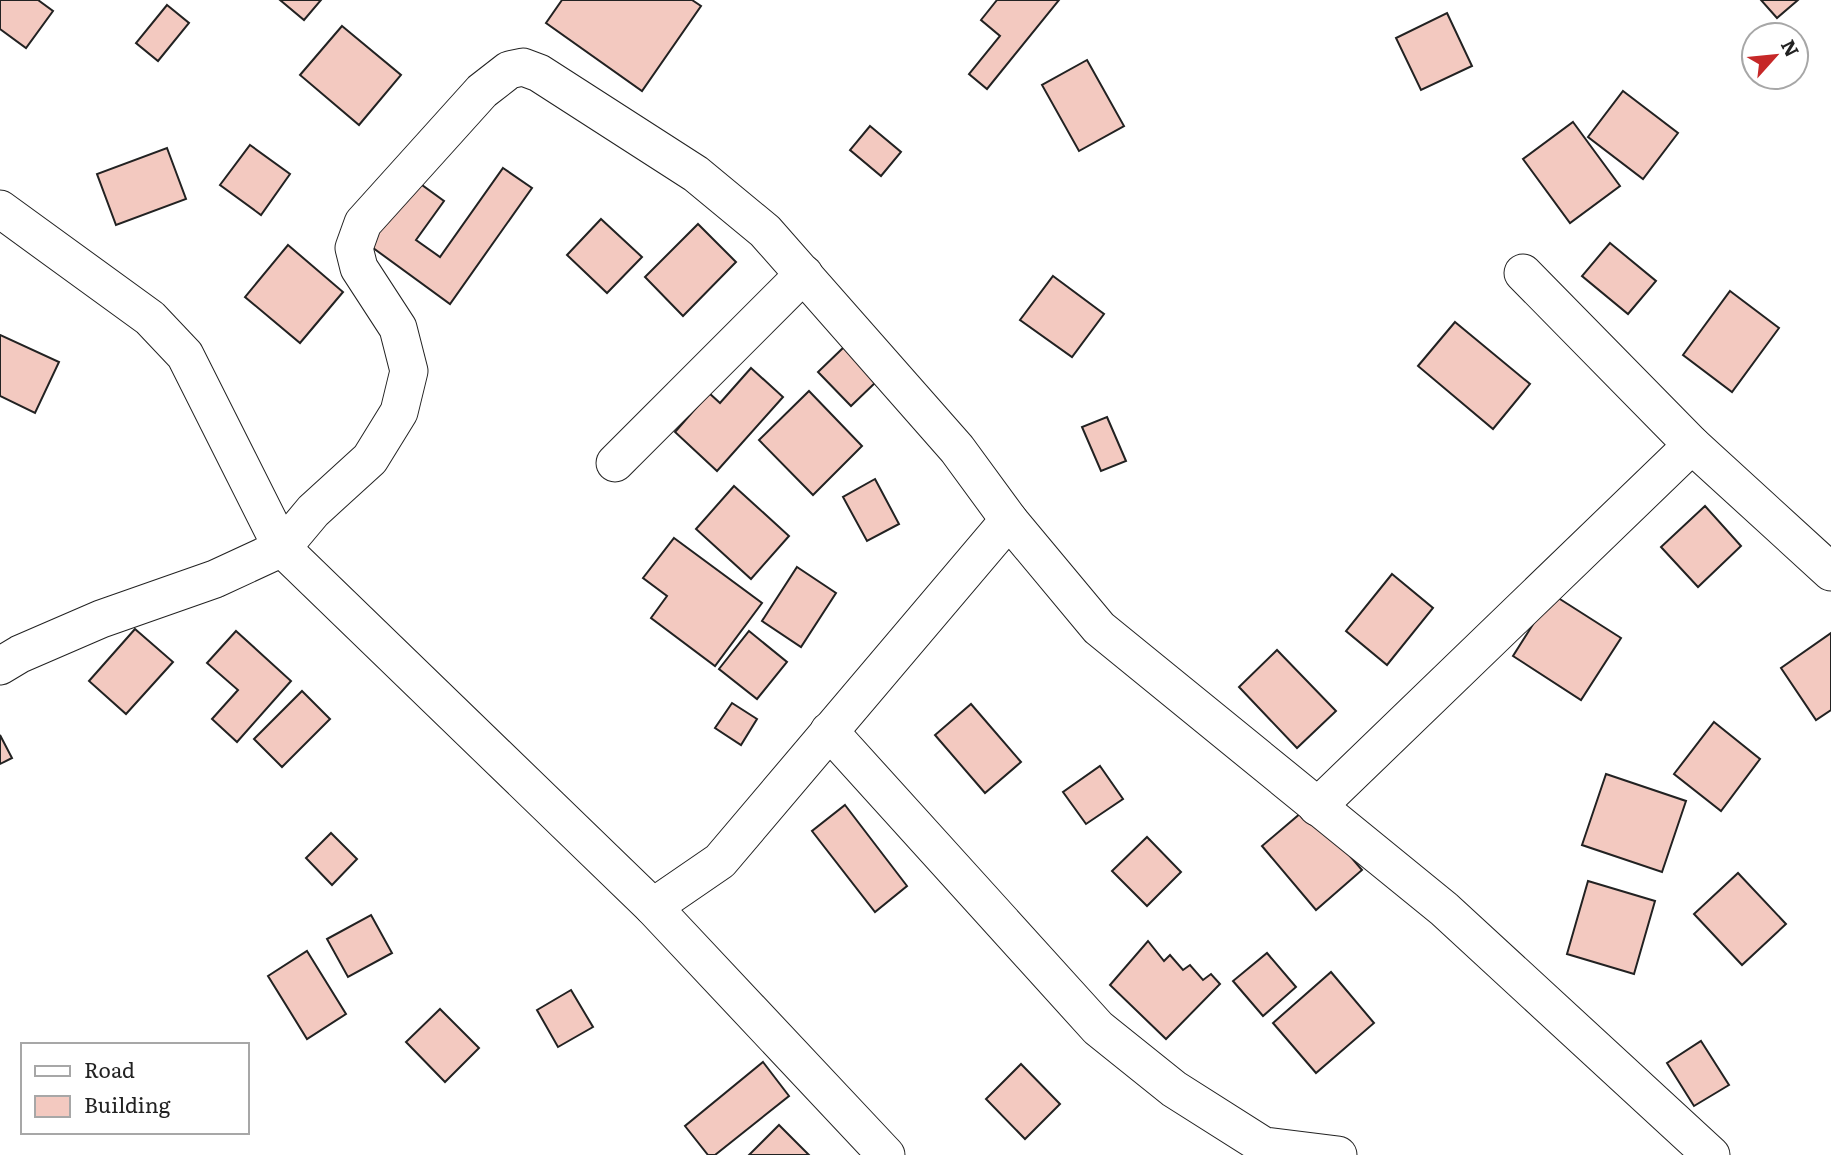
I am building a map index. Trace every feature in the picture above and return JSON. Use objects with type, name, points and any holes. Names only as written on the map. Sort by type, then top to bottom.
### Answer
[{"type":"street","points":[[0,666],[20,654],[101,619],[215,579],[282,548],[313,512],[370,459],[399,412],[409,372],[398,328],[359,268],[354,248],[363,223],[482,91],[509,70],[523,67],[539,73],[696,174],[765,231],[957,449],[1009,520],[1099,628],[1444,909],[1711,1155]]},
{"type":"street","points":[[0,209],[150,318],[185,355],[282,548],[653,907],[886,1155]]},
{"type":"street","points":[[1523,273],[1692,445],[1831,572]]},
{"type":"street","points":[[615,463],[804,275]]},
{"type":"street","points":[[1317,807],[1692,445]]},
{"type":"street","points":[[653,907],[720,861],[1009,520]]},
{"type":"street","points":[[829,731],[1098,1028],[1174,1089],[1264,1146],[1338,1155]]},
{"type":"building","points":[[0,0],[38,0],[53,11],[26,48],[0,29]]},
{"type":"building","points":[[280,0],[321,0],[304,20]]},
{"type":"building","points":[[562,0],[692,0],[701,6],[642,91],[546,23]]},
{"type":"building","points":[[997,0],[1059,0],[987,89],[969,74],[1000,36],[981,20]]},
{"type":"building","points":[[1761,0],[1798,0],[1777,18]]},
{"type":"building","points":[[167,5],[189,23],[158,61],[136,43]]},
{"type":"building","points":[[1447,13],[1472,66],[1421,90],[1396,38]]},
{"type":"building","points":[[342,26],[401,75],[359,125],[300,75]]},
{"type":"building","points":[[1087,60],[1124,126],[1079,151],[1042,85]]},
{"type":"building","points":[[1623,91],[1678,133],[1643,179],[1588,137]]},
{"type":"building","points":[[1573,122],[1620,186],[1570,223],[1523,159]]},
{"type":"building","points":[[870,126],[901,152],[881,176],[850,150]]},
{"type":"building","points":[[250,145],[290,174],[261,215],[220,185]]},
{"type":"building","points":[[167,148],[186,199],[116,225],[97,174]]},
{"type":"building","points":[[503,168],[532,188],[450,304],[369,245],[415,180],[444,201],[416,240],[440,257]]},
{"type":"building","points":[[601,219],[642,257],[607,293],[567,255]]},
{"type":"building","points":[[698,224],[736,262],[683,316],[645,277]]},
{"type":"building","points":[[1610,243],[1656,281],[1628,314],[1582,276]]},
{"type":"building","points":[[288,245],[343,292],[300,343],[245,297]]},
{"type":"building","points":[[1053,276],[1104,314],[1072,357],[1020,320]]},
{"type":"building","points":[[1730,291],[1779,328],[1732,392],[1683,355]]},
{"type":"building","points":[[1455,322],[1530,384],[1493,429],[1418,366]]},
{"type":"building","points":[[0,335],[59,362],[35,413],[0,396]]},
{"type":"building","points":[[844,347],[877,381],[851,406],[818,372]]},
{"type":"building","points":[[751,368],[783,397],[717,471],[675,432],[709,393],[720,403]]},
{"type":"building","points":[[809,391],[862,446],[813,495],[759,440]]},
{"type":"building","points":[[1107,417],[1126,461],[1101,471],[1082,427]]},
{"type":"building","points":[[875,479],[899,524],[867,541],[843,497]]},
{"type":"building","points":[[734,486],[789,536],[751,579],[696,529]]},
{"type":"building","points":[[1705,506],[1741,546],[1698,587],[1661,547]]},
{"type":"building","points":[[674,538],[762,603],[715,666],[651,618],[667,596],[643,578]]},
{"type":"building","points":[[797,567],[836,593],[801,647],[762,621]]},
{"type":"building","points":[[1392,574],[1433,608],[1387,665],[1346,631]]},
{"type":"building","points":[[1552,594],[1621,638],[1581,700],[1513,656]]},
{"type":"building","points":[[135,629],[173,662],[126,714],[89,681]]},
{"type":"building","points":[[236,631],[291,681],[237,742],[212,719],[238,690],[207,663]]},
{"type":"building","points":[[749,631],[787,662],[757,699],[719,669]]},
{"type":"building","points":[[1831,633],[1831,710],[1816,720],[1781,668]]},
{"type":"building","points":[[1277,650],[1336,711],[1297,748],[1239,687]]},
{"type":"building","points":[[302,691],[330,719],[282,767],[254,739]]},
{"type":"building","points":[[732,703],[757,719],[741,745],[715,728]]},
{"type":"building","points":[[971,704],[1021,762],[985,793],[935,735]]},
{"type":"building","points":[[1714,722],[1760,759],[1721,811],[1674,774]]},
{"type":"building","points":[[0,735],[12,758],[0,764]]},
{"type":"building","points":[[1100,766],[1123,799],[1086,824],[1063,792]]},
{"type":"building","points":[[1606,774],[1686,801],[1662,872],[1582,845]]},
{"type":"building","points":[[845,805],[907,886],[875,912],[812,831]]},
{"type":"building","points":[[1308,807],[1362,870],[1316,910],[1262,846]]},
{"type":"building","points":[[331,833],[357,859],[332,885],[306,858]]},
{"type":"building","points":[[1147,837],[1181,872],[1147,906],[1112,871]]},
{"type":"building","points":[[1738,873],[1786,924],[1742,965],[1694,914]]},
{"type":"building","points":[[1588,881],[1655,901],[1634,974],[1567,954]]},
{"type":"building","points":[[371,915],[392,953],[348,977],[327,939]]},
{"type":"building","points":[[1148,941],[1164,961],[1170,955],[1183,970],[1190,965],[1203,980],[1211,974],[1220,984],[1166,1039],[1110,985]]},
{"type":"building","points":[[307,951],[346,1014],[307,1039],[268,976]]},
{"type":"building","points":[[1267,953],[1296,987],[1263,1016],[1233,981]]},
{"type":"building","points":[[1331,972],[1374,1023],[1316,1073],[1273,1023]]},
{"type":"building","points":[[571,990],[593,1027],[558,1047],[537,1010]]},
{"type":"building","points":[[440,1009],[479,1048],[445,1082],[406,1042]]},
{"type":"building","points":[[1701,1041],[1729,1085],[1694,1106],[1667,1063]]},
{"type":"building","points":[[763,1062],[789,1096],[715,1155],[708,1155],[685,1126]]},
{"type":"building","points":[[1021,1064],[1060,1104],[1025,1139],[986,1099]]},
{"type":"building","points":[[779,1125],[809,1155],[749,1155]]}]
